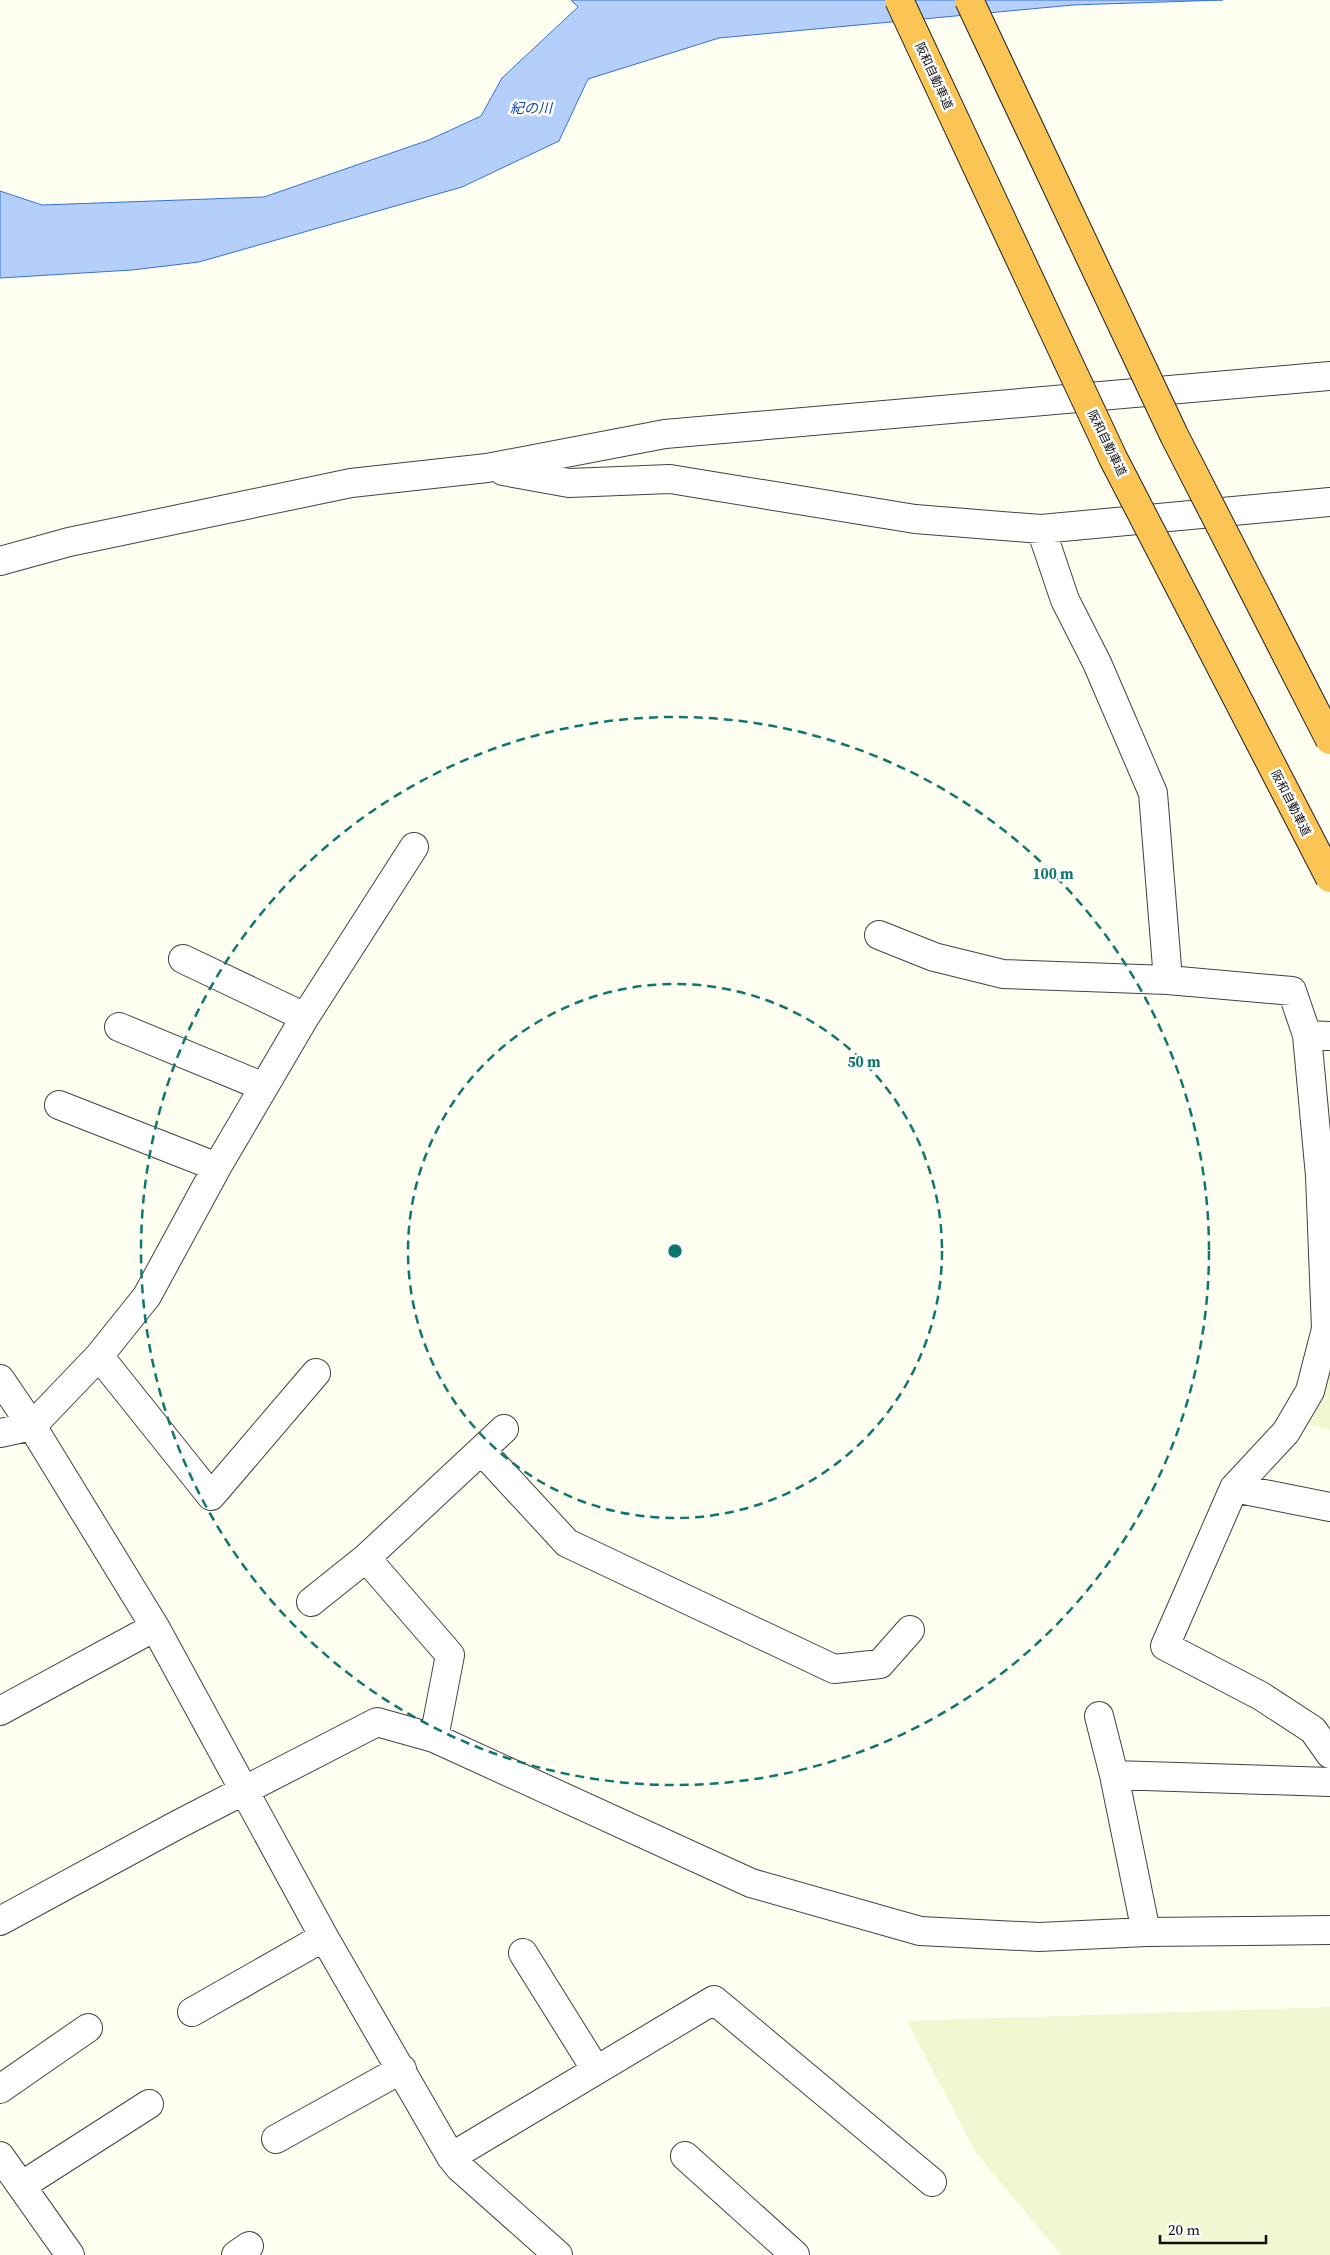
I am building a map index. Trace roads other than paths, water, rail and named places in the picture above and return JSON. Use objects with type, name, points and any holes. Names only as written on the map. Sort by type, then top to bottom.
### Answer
[{"type":"highway","name":"阪和自動車道","points":[[898,0],[1113,458],[1330,878]]},
{"type":"highway","points":[[969,0],[1174,435],[1330,740]]},
{"type":"street","points":[[0,561],[69,542],[351,483],[486,468],[665,434],[1330,376]]},
{"type":"street","points":[[486,468],[569,483],[670,479],[915,519],[1041,529],[1326,509]]},
{"type":"street","points":[[1041,529],[1064,600],[1097,663],[1153,793],[1168,980]]},
{"type":"street","points":[[0,1433],[32,1426],[99,1356],[147,1296],[216,1167],[305,1017],[414,846]]},
{"type":"street","points":[[879,935],[934,957],[1003,974],[1168,980],[1292,991],[1319,1035],[1320,1176],[1326,1329],[1310,1391],[1286,1432],[1234,1488],[1164,1646],[1261,1696],[1313,1730],[1330,1754]]},
{"type":"street","points":[[182,958],[305,1017]]},
{"type":"street","points":[[119,1027],[264,1087]]},
{"type":"street","points":[[59,1105],[216,1167]]},
{"type":"street","points":[[99,1356],[211,1496],[316,1373]]},
{"type":"street","points":[[0,1380],[32,1426],[155,1627],[243,1792],[451,2157],[459,2167],[558,2255]]},
{"type":"street","points":[[311,1602],[366,1558],[482,1452],[504,1429]]},
{"type":"street","points":[[482,1452],[567,1542],[834,1669],[880,1664],[910,1630]]},
{"type":"street","points":[[1234,1488],[1330,1508]]},
{"type":"street","points":[[366,1558],[450,1656],[434,1738]]},
{"type":"street","points":[[0,1711],[155,1627]]},
{"type":"street","points":[[1099,1716],[1114,1775],[1146,1932]]},
{"type":"street","points":[[0,1921],[177,1825],[378,1722],[434,1738],[751,1883],[920,1931],[1039,1937],[1146,1932],[1330,1930]]},
{"type":"street","points":[[1114,1775],[1330,1782]]},
{"type":"street","points":[[192,2012],[324,1937]]},
{"type":"street","points":[[524,1953],[596,2070]]},
{"type":"street","points":[[451,2157],[714,2000],[932,2182]]},
{"type":"street","points":[[0,2089],[88,2028]]},
{"type":"street","points":[[276,2139],[402,2070]]},
{"type":"street","points":[[21,2186],[149,2104]]},
{"type":"street","points":[[0,2156],[70,2255]]},
{"type":"street","points":[[685,2156],[795,2255]]},
{"type":"water","name":"紀の川","points":[[571,0],[1223,0],[1073,5],[719,38],[588,79],[559,141],[462,187],[199,262],[132,270],[0,278],[0,191],[42,205],[264,197],[429,140],[481,116],[502,78],[578,7]]}]
